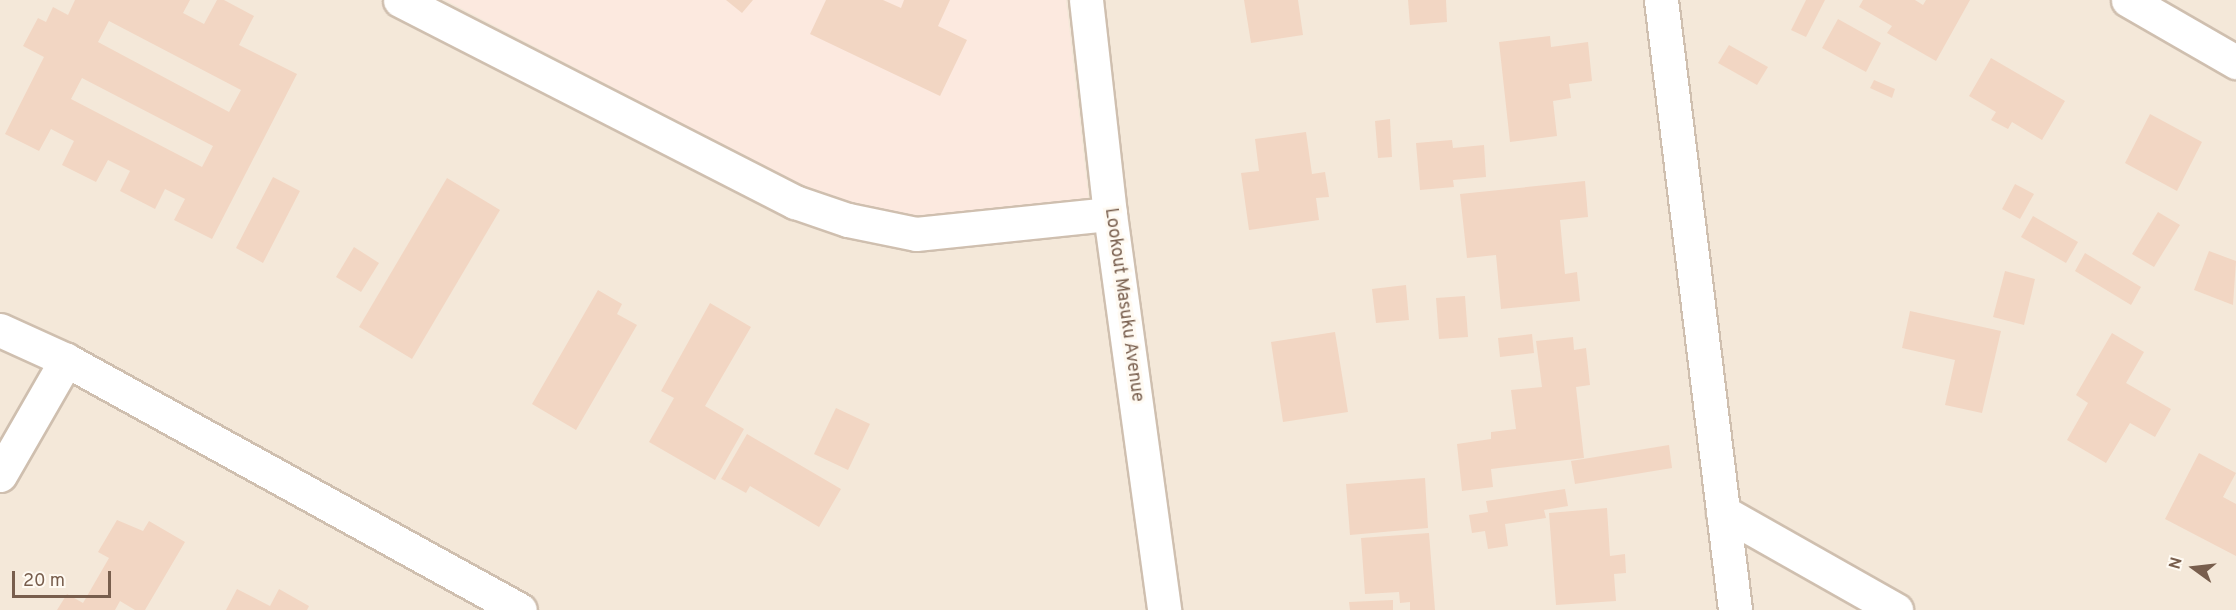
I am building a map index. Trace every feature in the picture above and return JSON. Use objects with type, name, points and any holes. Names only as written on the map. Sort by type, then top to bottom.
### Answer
[{"type":"street","name":"Lookout Masuku Avenue","points":[[1086,0],[1110,214],[1164,610]]},
{"type":"street","points":[[1661,0],[1735,610]]},
{"type":"street","points":[[2128,0],[2236,62]]},
{"type":"street","points":[[408,2],[795,202],[848,220],[916,234],[1110,214]]},
{"type":"street","points":[[0,330],[66,360],[520,610]]},
{"type":"street","points":[[0,475],[66,360]]},
{"type":"street","points":[[1723,512],[1896,610]]},
{"type":"shaded area","points":[[0,0],[2236,0],[2236,610],[0,610]]},
{"type":"shaded area","points":[[445,0],[1066,0],[1089,202],[917,218],[849,202],[793,181]]},
{"type":"building","points":[[75,0],[190,0],[183,13],[204,24],[217,0],[224,0],[254,16],[239,45],[297,74],[212,239],[174,220],[185,199],[165,189],[155,209],[120,191],[130,171],[108,160],[96,182],[62,165],[74,141],[51,129],[39,151],[5,134],[44,57],[23,46],[38,18],[46,22],[53,7],[68,15]],"holes":[[[109,21],[241,90],[229,112],[98,42]],[[82,78],[213,146],[202,167],[71,99]]]},
{"type":"building","points":[[726,0],[753,0],[742,13]]},
{"type":"building","points":[[826,0],[883,0],[901,8],[904,0],[950,0],[938,26],[967,40],[940,96],[810,34]]},
{"type":"building","points":[[1244,0],[1298,0],[1303,35],[1251,43]]},
{"type":"building","points":[[1408,0],[1446,0],[1447,22],[1410,25]]},
{"type":"building","points":[[1806,0],[1825,0],[1806,37],[1791,30]]},
{"type":"building","points":[[1863,0],[1915,0],[1923,5],[1926,0],[1970,0],[1936,61],[1887,33],[1892,26],[1859,7]]},
{"type":"building","points":[[1838,19],[1881,43],[1866,72],[1822,48]]},
{"type":"building","points":[[1550,36],[1551,47],[1588,42],[1592,81],[1569,84],[1571,98],[1553,101],[1557,136],[1510,142],[1499,42]]},
{"type":"building","points":[[1729,45],[1768,67],[1757,85],[1718,63]]},
{"type":"building","points":[[1991,58],[2065,101],[2042,140],[2012,122],[2008,129],[1991,120],[1996,112],[1969,96]]},
{"type":"building","points":[[1874,80],[1895,89],[1892,98],[1870,88]]},
{"type":"building","points":[[2150,114],[2202,142],[2177,191],[2125,163]]},
{"type":"building","points":[[1390,119],[1392,157],[1378,158],[1375,121]]},
{"type":"building","points":[[1306,132],[1312,174],[1325,172],[1329,197],[1316,198],[1319,220],[1249,230],[1241,173],[1259,171],[1255,139]]},
{"type":"building","points":[[1452,140],[1453,148],[1484,145],[1486,177],[1453,180],[1454,187],[1420,190],[1416,143]]},
{"type":"building","points":[[273,177],[300,191],[263,263],[236,248]]},
{"type":"building","points":[[447,178],[500,210],[412,359],[359,327]]},
{"type":"building","points":[[1585,181],[1588,217],[1560,220],[1565,274],[1577,272],[1580,301],[1501,309],[1496,255],[1467,258],[1460,194]]},
{"type":"building","points":[[2015,184],[2034,194],[2020,219],[2002,209]]},
{"type":"building","points":[[2158,212],[2180,225],[2154,267],[2132,254]]},
{"type":"building","points":[[2033,216],[2078,242],[2066,263],[2021,237]]},
{"type":"building","points":[[354,247],[379,263],[361,292],[336,277]]},
{"type":"building","points":[[2209,251],[2236,261],[2233,305],[2194,290]]},
{"type":"building","points":[[2085,253],[2141,287],[2131,305],[2075,271]]},
{"type":"building","points":[[2005,271],[2035,279],[2024,325],[1993,317]]},
{"type":"building","points":[[1406,285],[1409,320],[1376,323],[1372,289]]},
{"type":"building","points":[[598,290],[622,304],[617,314],[637,325],[576,430],[532,404]]},
{"type":"building","points":[[1465,296],[1468,337],[1439,339],[1436,298]]},
{"type":"building","points":[[710,303],[751,327],[705,406],[744,429],[715,480],[649,442],[674,398],[661,391]]},
{"type":"building","points":[[1910,311],[2001,331],[1982,413],[1945,405],[1955,360],[1902,348]]},
{"type":"building","points":[[1335,332],[1348,412],[1283,422],[1271,342]]},
{"type":"building","points":[[2112,333],[2144,352],[2126,383],[2171,409],[2155,437],[2130,423],[2106,463],[2067,440],[2088,403],[2076,395]]},
{"type":"building","points":[[1532,334],[1534,353],[1500,357],[1498,338]]},
{"type":"building","points":[[1573,337],[1574,350],[1586,348],[1590,385],[1576,387],[1584,458],[1491,469],[1493,487],[1462,491],[1457,444],[1491,439],[1491,432],[1516,429],[1511,390],[1542,387],[1536,341]]},
{"type":"building","points":[[836,408],[870,424],[848,470],[814,454]]},
{"type":"building","points":[[747,434],[841,489],[819,527],[750,486],[746,493],[721,479]]},
{"type":"building","points":[[1669,445],[1672,468],[1575,484],[1571,461]]},
{"type":"building","points":[[2199,453],[2236,473],[2223,497],[2236,504],[2236,556],[2165,519]]},
{"type":"building","points":[[1425,478],[1428,528],[1350,535],[1346,484]]},
{"type":"building","points":[[1565,489],[1568,506],[1544,510],[1546,518],[1505,524],[1508,546],[1488,549],[1485,531],[1472,533],[1469,515],[1488,512],[1486,501]]},
{"type":"building","points":[[1607,508],[1610,556],[1625,554],[1626,573],[1614,574],[1616,601],[1556,605],[1549,513]]},
{"type":"building","points":[[117,520],[143,531],[149,521],[185,542],[145,610],[135,610],[120,601],[115,610],[57,610],[67,594],[83,603],[109,558],[98,552]]},
{"type":"building","points":[[1429,533],[1435,610],[1410,610],[1410,602],[1400,603],[1399,592],[1365,594],[1361,538]]},
{"type":"building","points":[[237,589],[270,606],[279,589],[309,606],[307,610],[226,610]]},
{"type":"building","points":[[1393,600],[1393,610],[1350,610],[1349,602]]}]
